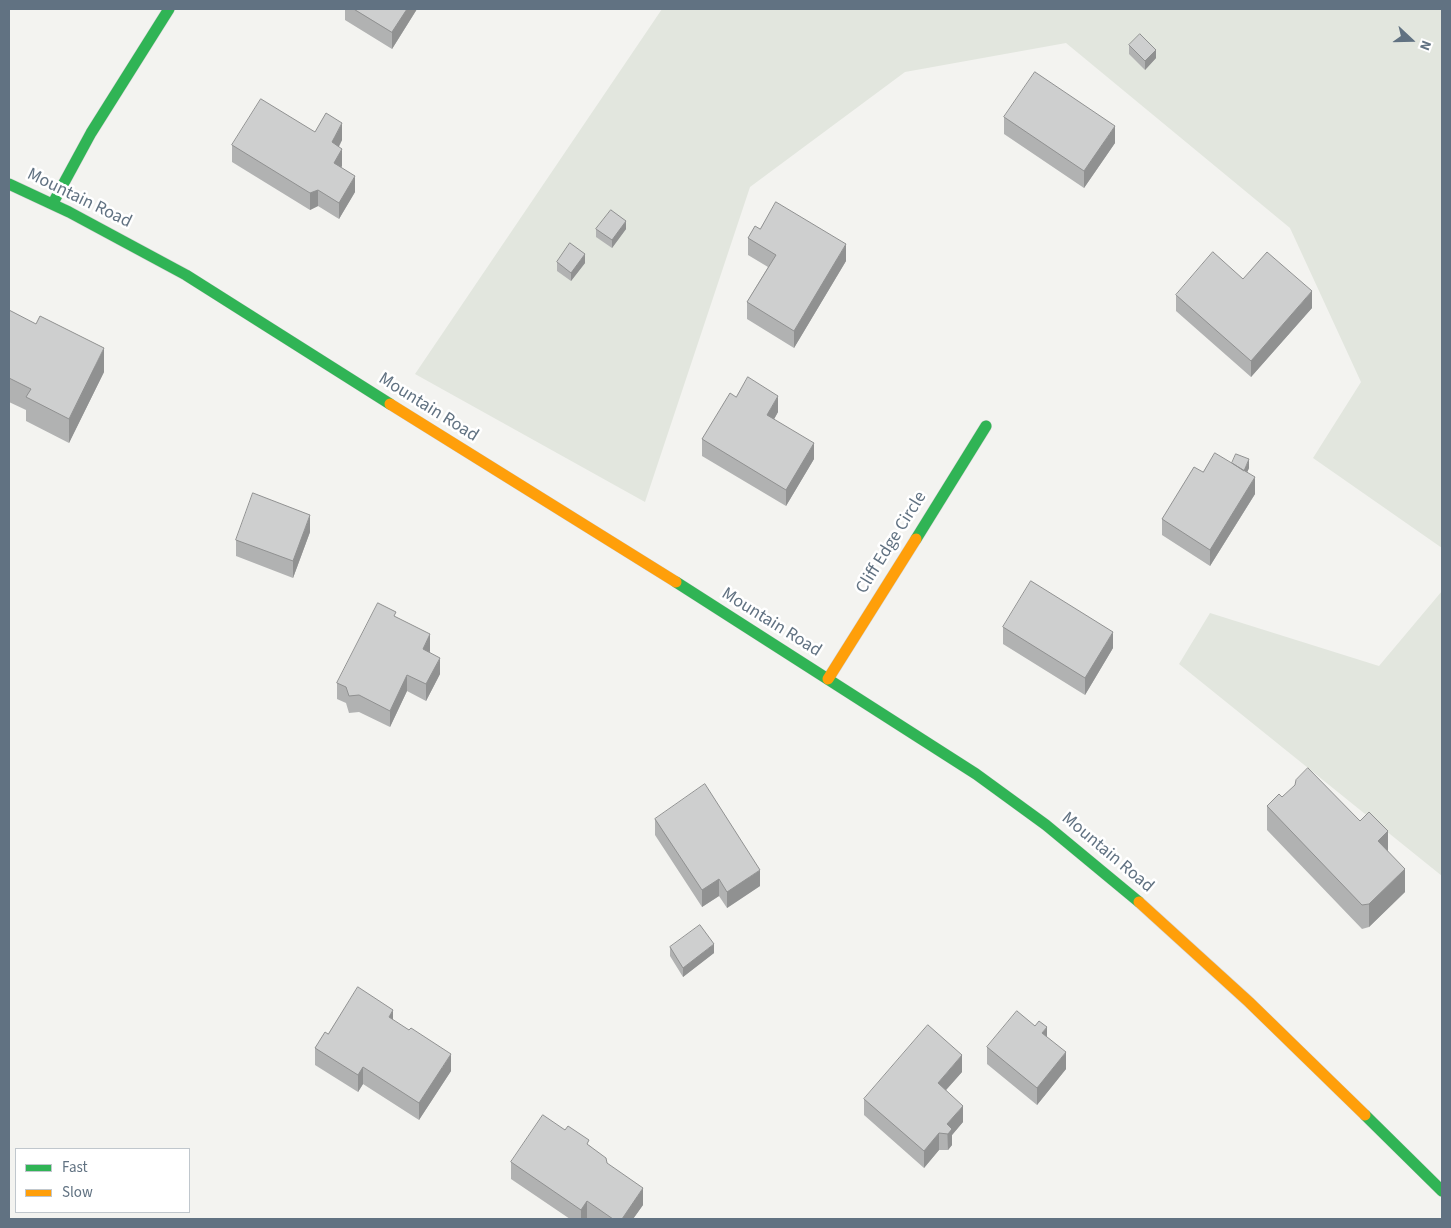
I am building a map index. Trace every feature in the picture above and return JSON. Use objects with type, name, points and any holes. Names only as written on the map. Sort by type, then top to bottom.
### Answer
[{"type":"main road","points":[[53,203],[91,134],[169,9]]},
{"type":"main road","name":"Mountain Road","points":[[9,184],[53,203],[112,233],[211,290],[392,406],[828,679],[990,784],[1052,830],[1264,1015],[1442,1191]]},
{"type":"main road","name":"Cliff Edge Circle","points":[[828,679],[986,426]]},
{"type":"shaded area","points":[[662,9],[1442,9],[1442,548],[1313,458],[1361,382],[1290,228],[1066,43],[905,72],[750,187],[645,502],[415,374]]},
{"type":"shaded area","points":[[1442,591],[1442,876],[1179,664],[1210,613],[1379,666]]},
{"type":"building","points":[[354,9],[407,9],[392,32]]},
{"type":"building","points":[[1140,34],[1156,50],[1145,61],[1129,45]]},
{"type":"building","points":[[1035,72],[1115,126],[1084,171],[1004,117]]},
{"type":"building","points":[[261,99],[315,132],[326,113],[342,123],[332,142],[342,149],[334,163],[355,176],[339,203],[318,190],[310,193],[232,145]]},
{"type":"building","points":[[776,202],[846,244],[794,331],[747,302],[776,255],[748,238],[755,226],[760,229]]},
{"type":"building","points":[[611,210],[626,221],[612,240],[596,229]]},
{"type":"building","points":[[570,243],[585,254],[571,273],[557,262]]},
{"type":"building","points":[[1213,252],[1243,279],[1267,252],[1312,291],[1251,361],[1176,295]]},
{"type":"building","points":[[9,310],[36,324],[40,316],[104,348],[69,419],[26,397],[31,389],[9,378]]},
{"type":"building","points":[[748,377],[778,396],[767,415],[814,443],[786,490],[702,439],[730,393],[736,397]]},
{"type":"building","points":[[1215,453],[1255,477],[1210,550],[1162,519],[1194,467],[1203,472]]},
{"type":"building","points":[[1236,454],[1249,459],[1244,471],[1232,463]]},
{"type":"building","points":[[253,493],[310,515],[293,561],[236,540]]},
{"type":"building","points":[[1031,581],[1113,632],[1085,678],[1003,627]]},
{"type":"building","points":[[378,603],[396,612],[394,616],[430,634],[423,649],[440,658],[426,684],[407,675],[390,711],[359,695],[349,696],[346,687],[337,683]]},
{"type":"building","points":[[1308,768],[1360,821],[1369,812],[1388,831],[1378,841],[1405,869],[1369,904],[1362,905],[1267,806],[1279,794],[1282,797],[1295,785],[1296,780]]},
{"type":"building","points":[[705,784],[760,870],[727,892],[719,879],[702,890],[655,819]]},
{"type":"building","points":[[700,925],[714,944],[683,968],[670,947]]},
{"type":"building","points":[[358,987],[393,1010],[389,1017],[409,1030],[411,1028],[451,1054],[419,1103],[363,1067],[358,1075],[315,1048],[325,1032],[328,1034]]},
{"type":"building","points":[[1017,1011],[1035,1026],[1039,1021],[1047,1027],[1042,1033],[1066,1052],[1037,1088],[987,1047]]},
{"type":"building","points":[[928,1025],[962,1055],[938,1083],[963,1106],[947,1124],[952,1129],[948,1134],[939,1133],[924,1151],[864,1099]]},
{"type":"building","points":[[543,1115],[565,1130],[568,1126],[589,1140],[587,1144],[606,1158],[607,1163],[643,1188],[622,1219],[613,1219],[587,1201],[581,1210],[511,1162]]},
{"type":"traffic: fast","points":[[53,203],[91,133],[169,9]]},
{"type":"traffic: fast","points":[[9,184],[69,212],[186,275],[390,404]]},
{"type":"traffic: fast","points":[[916,539],[986,426]]},
{"type":"traffic: fast","points":[[676,582],[976,774],[1046,825],[1139,902]]},
{"type":"traffic: fast","points":[[1365,1115],[1442,1191]]},
{"type":"traffic: slow","points":[[390,404],[676,582]]},
{"type":"traffic: slow","points":[[828,679],[916,539]]},
{"type":"traffic: slow","points":[[1139,902],[1249,1002],[1365,1115]]}]
